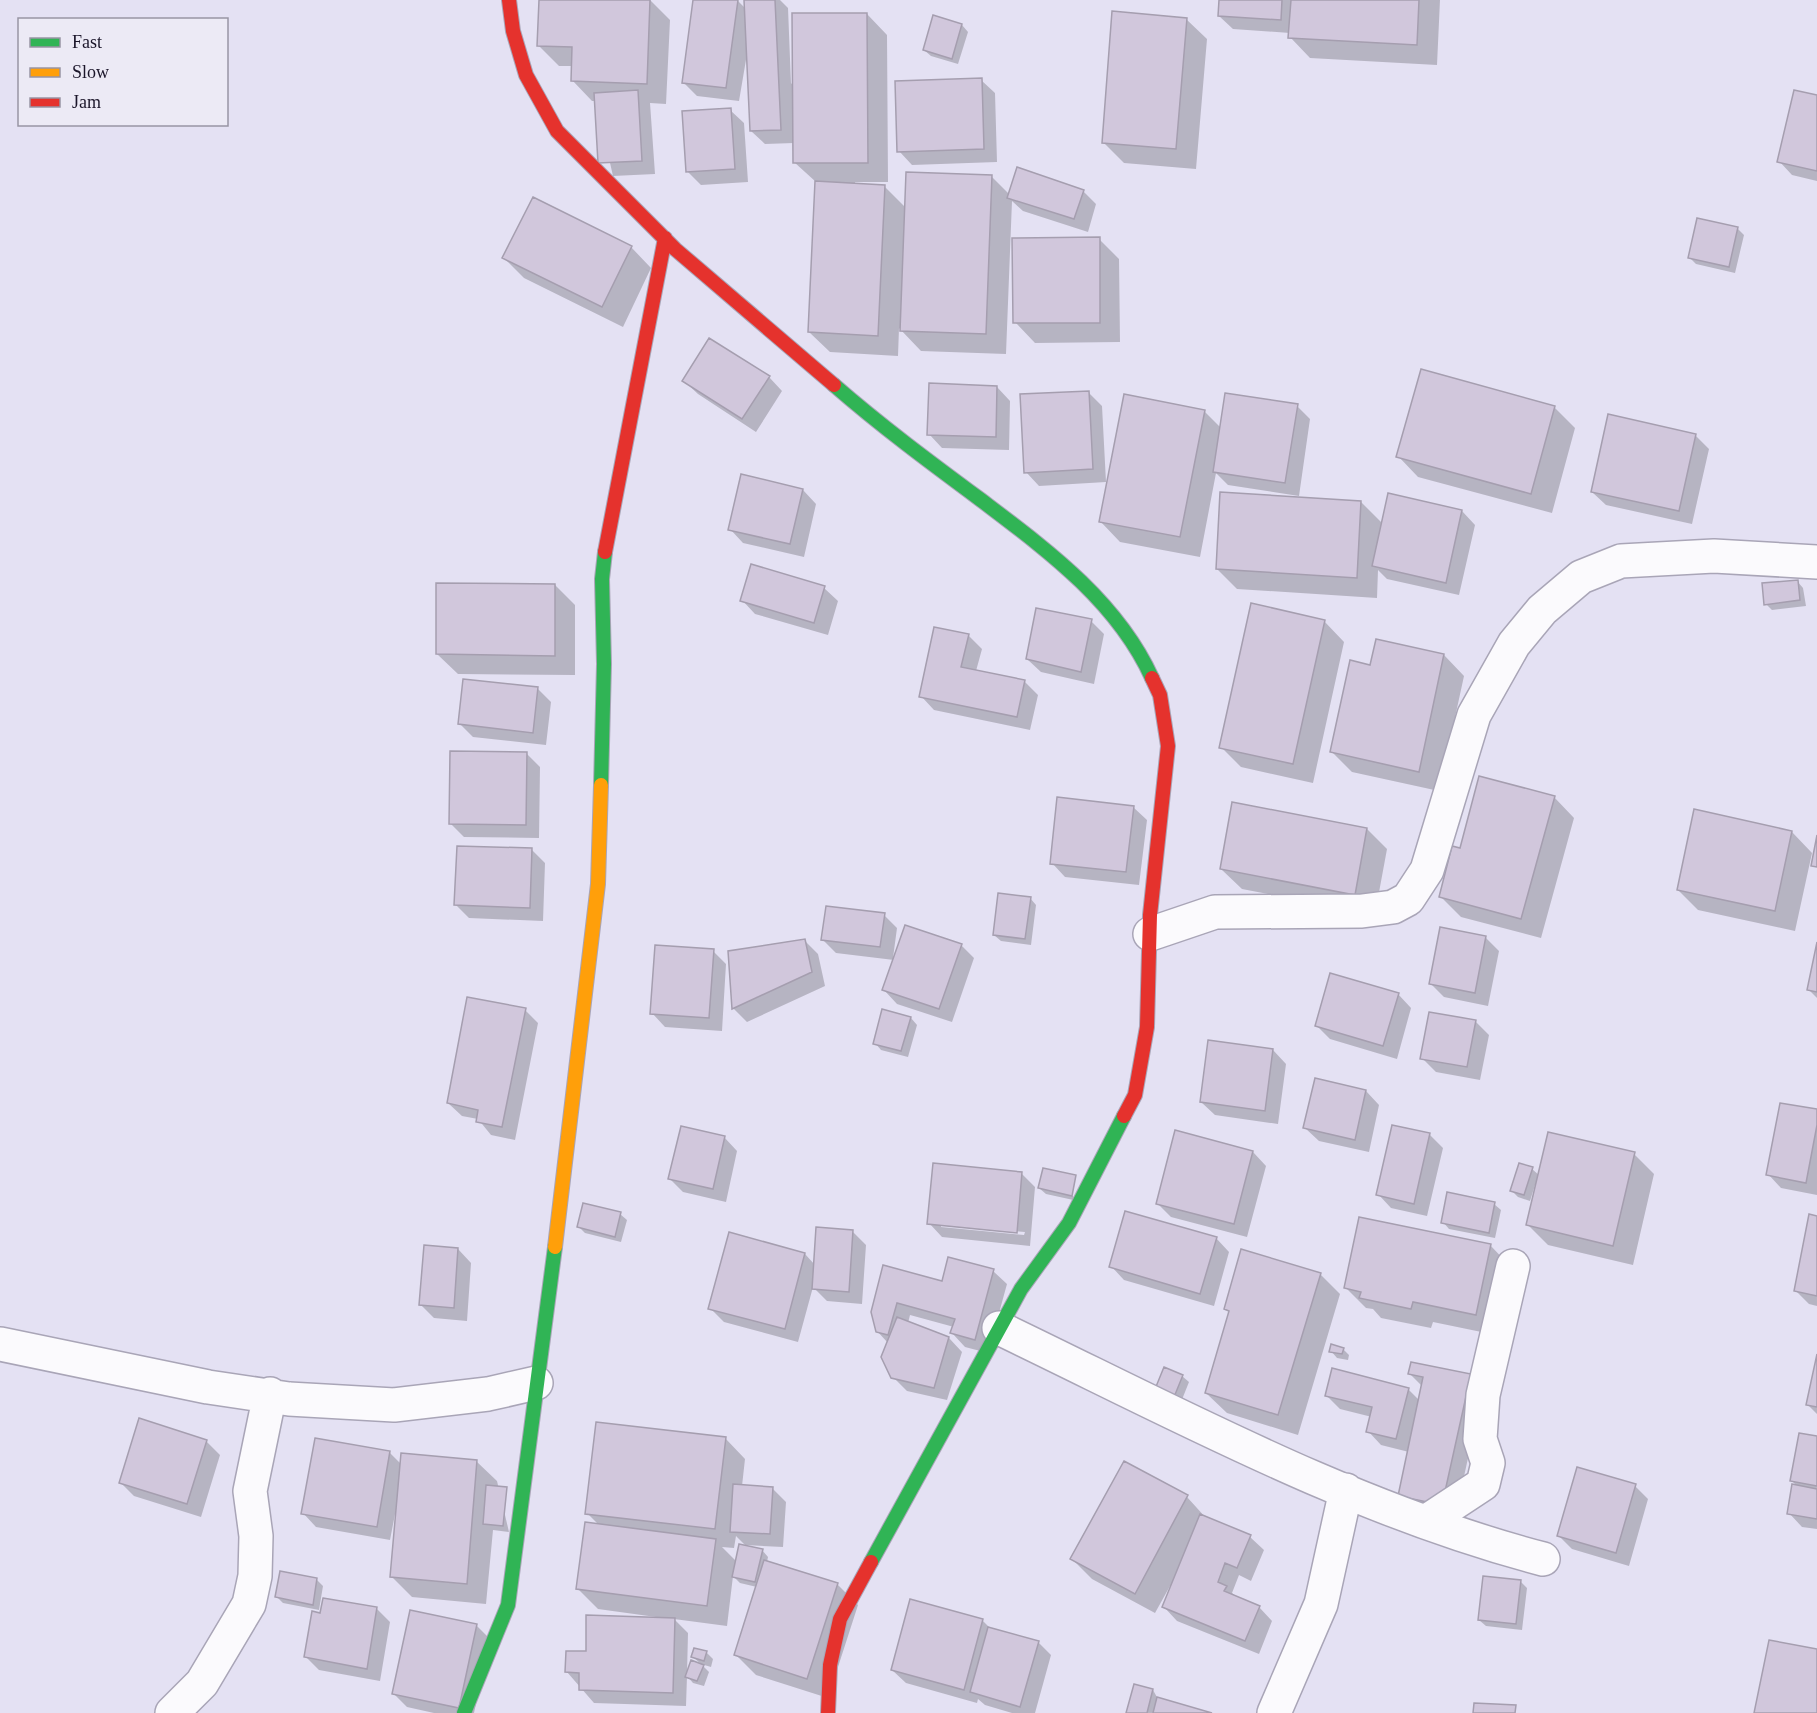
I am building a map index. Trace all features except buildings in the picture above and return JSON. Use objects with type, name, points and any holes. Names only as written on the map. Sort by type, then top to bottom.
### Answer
[{"type":"street","points":[[509,0],[513,31],[526,75],[557,131],[664,238],[874,420],[1061,561],[1117,620],[1144,660],[1160,695],[1168,746],[1150,934],[1147,1027],[1135,1095],[1069,1223],[1021,1289],[840,1619],[830,1665],[828,1713]]},
{"type":"street","points":[[464,1713],[508,1605],[578,1069],[598,884],[604,664],[602,579],[607,533],[664,238]]},
{"type":"street","points":[[1150,934],[1215,912],[1362,911],[1393,907],[1408,899],[1427,870],[1474,715],[1514,644],[1542,610],[1581,577],[1621,561],[1632,560],[1714,555],[1817,562]]},
{"type":"street","points":[[1427,1521],[1483,1484],[1488,1463],[1480,1439],[1483,1395],[1513,1266]]},
{"type":"street","points":[[999,1328],[1297,1472],[1494,1546],[1543,1559]]},
{"type":"street","points":[[0,1344],[208,1387],[270,1394],[289,1399],[394,1405],[488,1394],[536,1383]]},
{"type":"street","points":[[172,1713],[202,1683],[249,1604],[255,1576],[256,1536],[250,1491],[270,1394]]},
{"type":"street","points":[[1274,1713],[1321,1604],[1346,1490]]},
{"type":"street","points":[[1463,1497],[1463,1534]]},
{"type":"traffic: fast","points":[[834,385],[906,444],[1031,538],[1078,579],[1120,625],[1152,678]]},
{"type":"traffic: fast","points":[[601,785],[604,664],[602,579],[605,552]]},
{"type":"traffic: fast","points":[[871,1562],[1021,1289],[1069,1223],[1124,1116]]},
{"type":"traffic: fast","points":[[464,1713],[508,1605],[555,1247]]},
{"type":"traffic: slow","points":[[555,1247],[598,884],[601,785]]},
{"type":"traffic: jam","points":[[509,0],[513,31],[526,75],[557,131],[675,249],[834,385]]},
{"type":"traffic: jam","points":[[605,552],[665,238]]},
{"type":"traffic: jam","points":[[1124,1116],[1135,1095],[1147,1027],[1150,915],[1168,746],[1160,695],[1152,678]]},
{"type":"traffic: jam","points":[[828,1713],[830,1665],[840,1619],[871,1562]]}]
